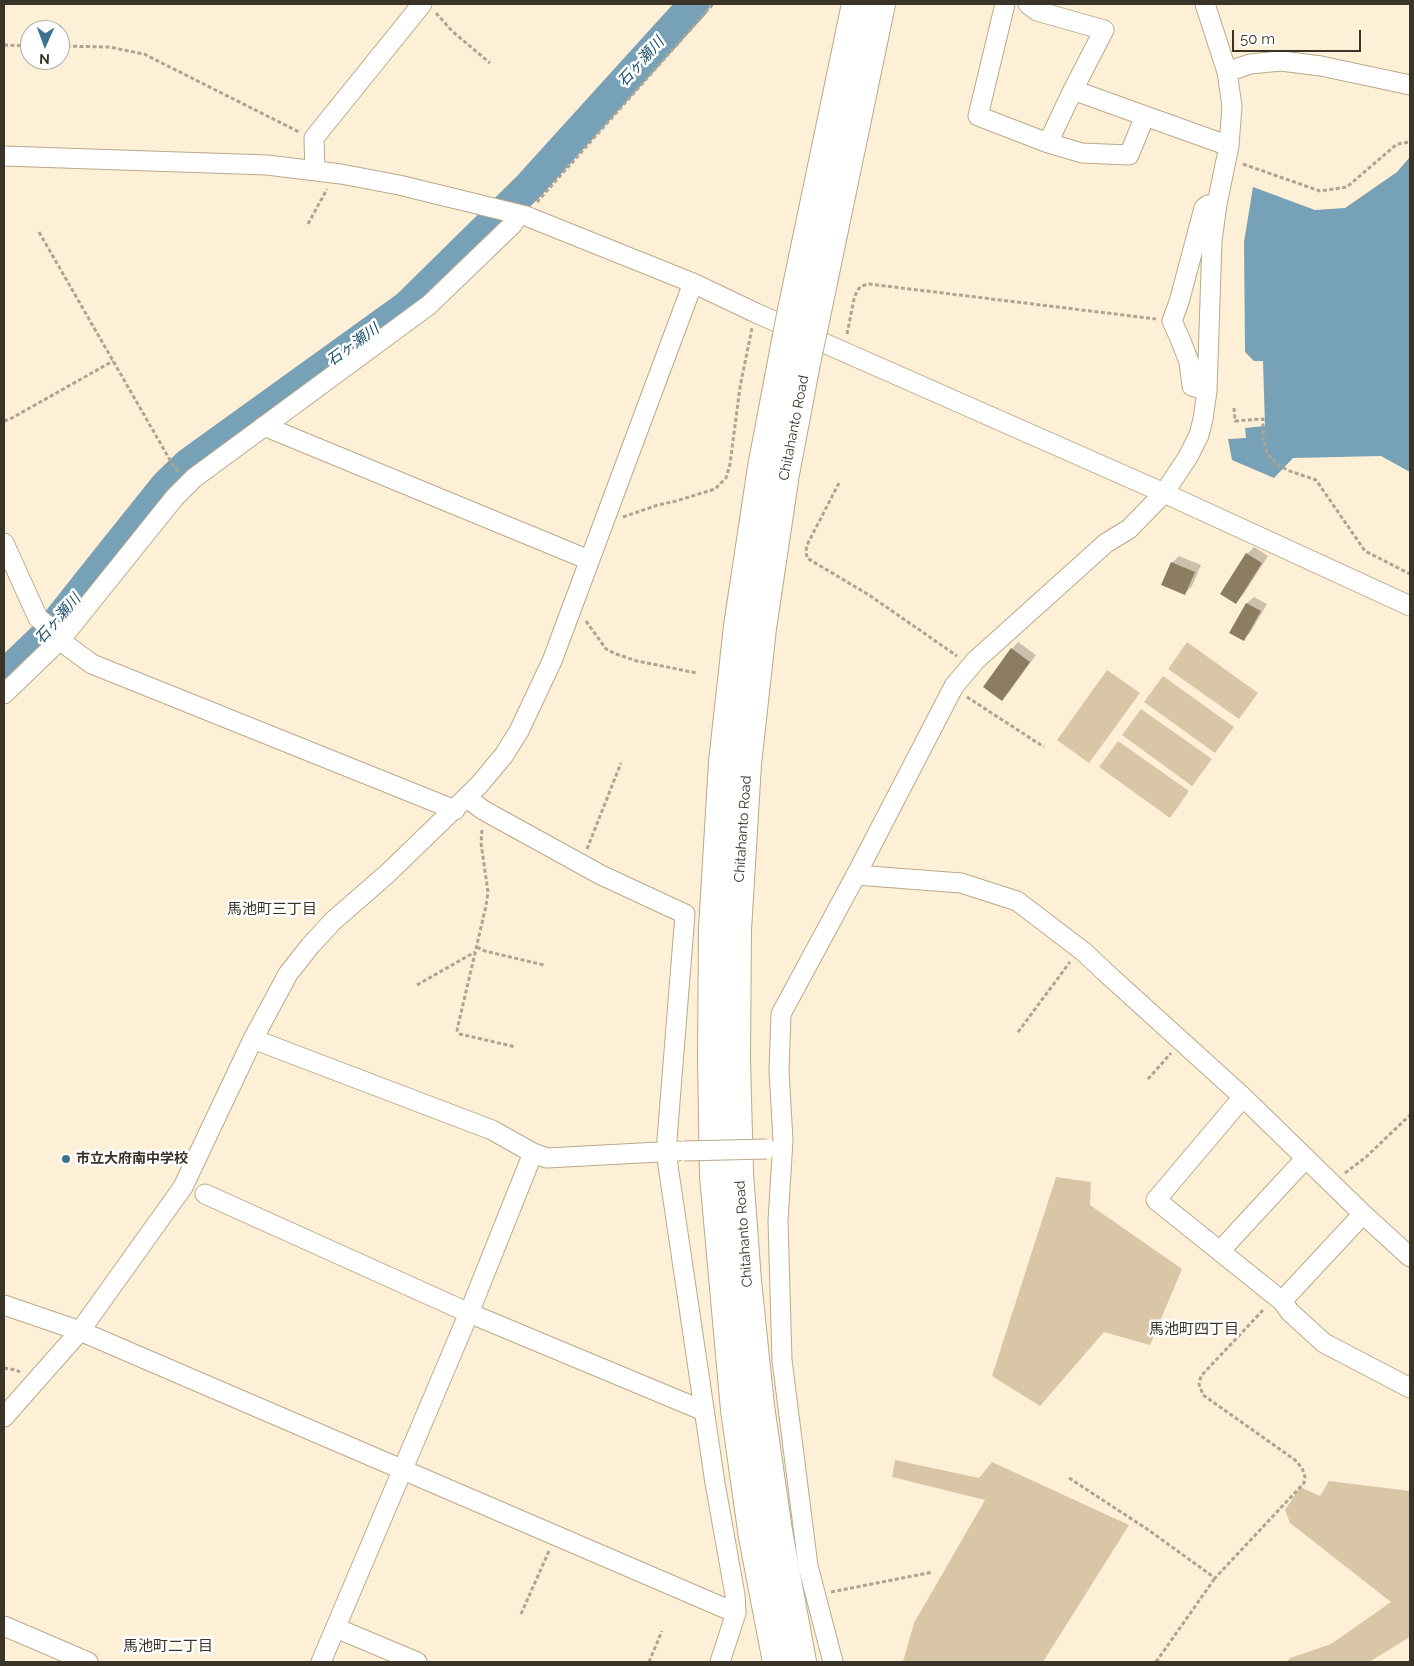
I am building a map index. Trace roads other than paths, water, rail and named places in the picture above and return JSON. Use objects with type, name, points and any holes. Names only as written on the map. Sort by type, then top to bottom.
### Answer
[{"type":"highway","name":"Chitahanto Road","points":[[778,1662],[753,1537],[735,1410],[714,1176],[712,1058],[713,928],[723,762],[738,626],[762,467],[796,352],[804,313],[856,4]]},
{"type":"highway","name":"Chitahanto Road","points":[[804,313],[881,4]]},
{"type":"highway","name":"Chitahanto Road","points":[[796,352],[785,474],[763,618],[747,764],[737,930],[736,1059],[739,1173],[747,1281],[760,1406],[778,1531],[802,1662]]},
{"type":"street","points":[[1005,4],[978,116],[1048,143],[1082,153],[1129,155],[1146,116]]},
{"type":"street","points":[[1028,4],[1037,11],[1104,30],[1048,143]]},
{"type":"street","points":[[833,1662],[808,1566],[782,1360],[775,1145],[781,1014],[856,876],[953,689],[970,667],[1106,543],[1129,529],[1164,493],[1188,457],[1199,435],[1207,391],[1212,241],[1217,204],[1228,152],[1232,106],[1227,72],[1205,4]]},
{"type":"street","points":[[322,172],[314,138],[428,7]]},
{"type":"street","points":[[1227,72],[1250,64],[1281,61],[1321,66],[1410,85]]},
{"type":"street","points":[[1073,90],[1146,116],[1228,152]]},
{"type":"street","points":[[4,156],[267,165],[400,185],[522,216],[692,282],[756,313],[1164,493],[1410,606]]},
{"type":"street","points":[[1207,391],[1192,386],[1189,362],[1172,321],[1179,302],[1204,208],[1208,205],[1217,204]]},
{"type":"street","points":[[4,694],[54,631],[194,478],[429,305],[522,216]]},
{"type":"street","points":[[4,1416],[80,1332],[183,1187],[252,1039],[288,974],[333,921],[387,874],[461,804],[491,772],[519,731],[548,668],[570,613],[692,282]]},
{"type":"street","points":[[264,426],[589,560]]},
{"type":"street","points":[[4,543],[38,618],[54,631],[66,645],[92,664],[461,804],[483,810],[582,864],[685,914],[675,1152],[704,1412],[735,1594],[736,1613],[720,1662]]},
{"type":"street","points":[[856,876],[961,883],[1017,901],[1080,949],[1243,1096],[1363,1214],[1410,1257]]},
{"type":"street","points":[[252,1039],[492,1130],[533,1153],[547,1158],[775,1145]]},
{"type":"street","points":[[1243,1096],[1156,1200],[1279,1298],[1290,1312],[1324,1343],[1410,1388]]},
{"type":"street","points":[[321,1662],[469,1313],[533,1153]]},
{"type":"street","points":[[1220,1251],[1306,1158]]},
{"type":"street","points":[[205,1194],[469,1313],[704,1412]]},
{"type":"street","points":[[1279,1298],[1363,1214]]},
{"type":"street","points":[[4,1305],[80,1332],[736,1613]]},
{"type":"street","points":[[4,1626],[88,1662]]},
{"type":"street","points":[[336,1628],[417,1662]]},
{"type":"water","points":[[1409,158],[1410,472],[1381,456],[1293,458],[1274,478],[1232,460],[1228,439],[1246,438],[1245,428],[1265,426],[1263,361],[1254,361],[1245,352],[1244,242],[1253,187],[1315,210],[1345,208],[1397,172]]},
{"type":"waterway","name":"石ヶ瀬川","points":[[4,675],[48,633],[166,485],[189,463],[407,306],[529,186],[694,4]]},
{"type":"place","name":"市立大府南中学校","points":[[66,1159]]},
{"type":"district","name":"馬池町三丁目","points":[[272,909]]},
{"type":"district","name":"馬池町四丁目","points":[[1194,1329]]},
{"type":"district","name":"馬池町二丁目","points":[[168,1646]]}]
